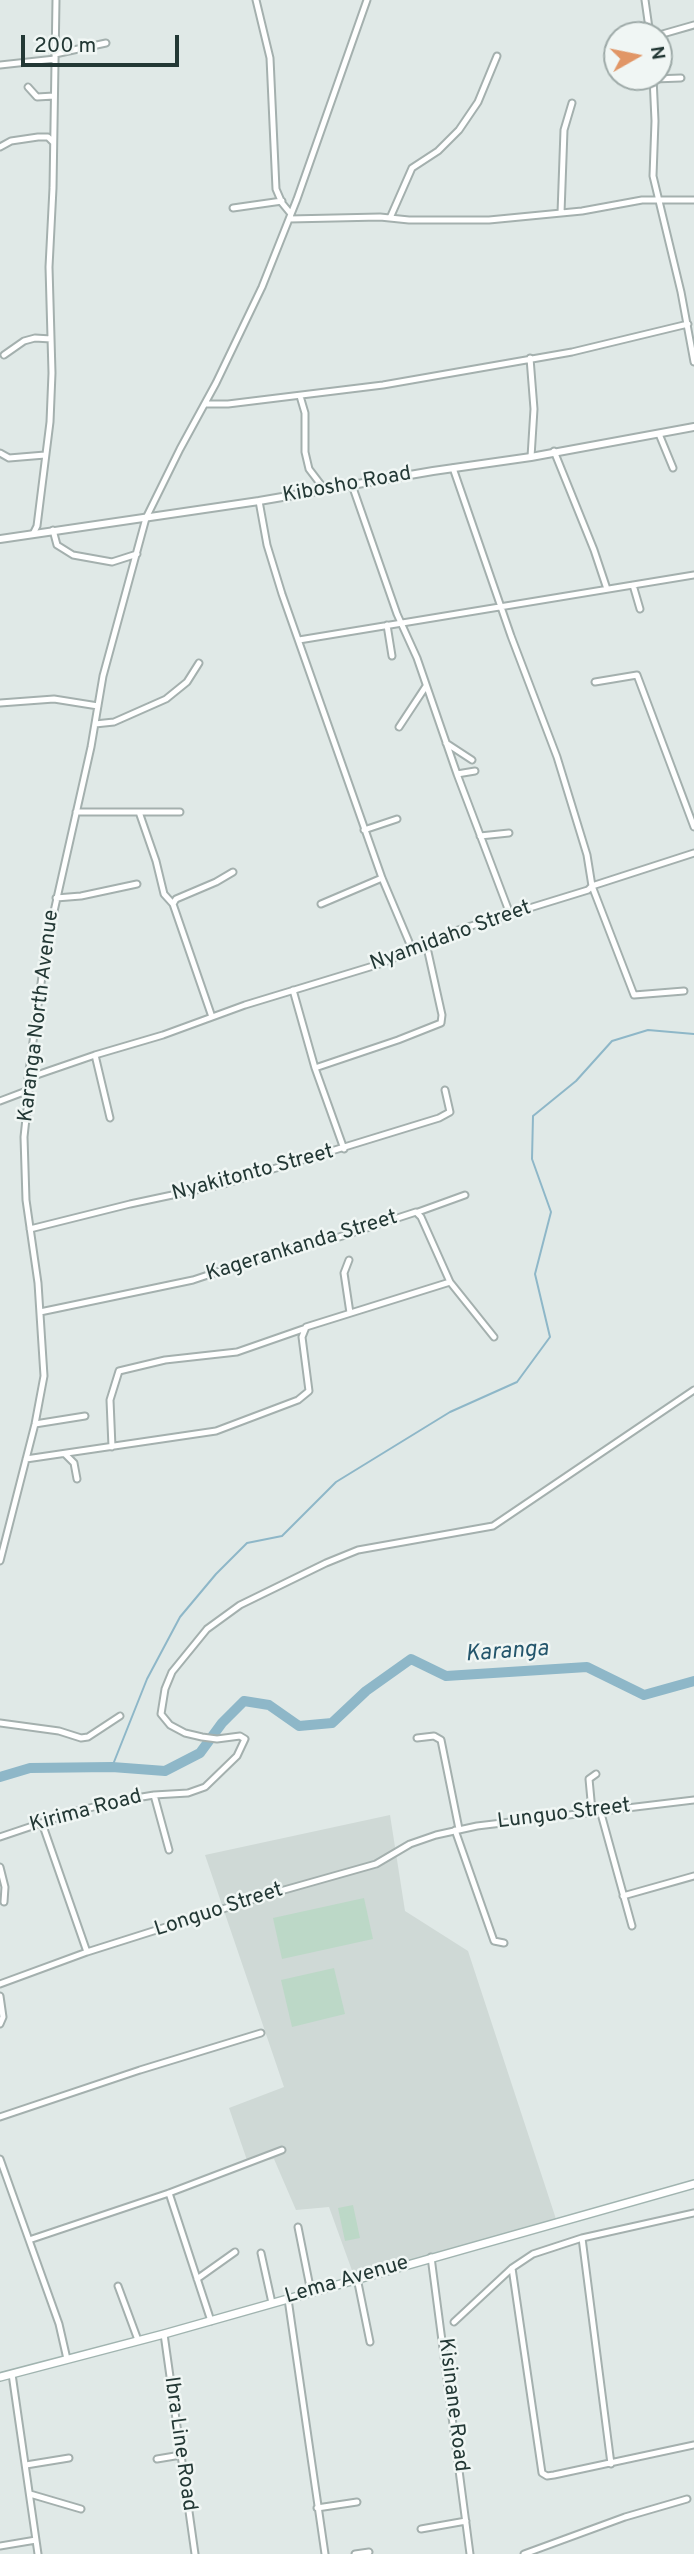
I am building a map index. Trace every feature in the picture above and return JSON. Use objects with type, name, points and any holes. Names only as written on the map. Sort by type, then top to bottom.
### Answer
[{"type":"main road","name":"Lema Avenue","points":[[0,2377],[164,2334],[694,2184]]},
{"type":"street","points":[[33,534],[37,526],[52,373],[49,267],[57,0]]},
{"type":"street","points":[[256,0],[270,58],[276,189],[290,216],[480,220],[561,213],[657,199],[694,200]]},
{"type":"street","name":"Karanga North Avenue","points":[[0,1561],[35,1424],[44,1376],[40,1312],[24,1174],[28,1078],[40,980],[111,643],[146,518],[246,324],[290,216],[367,0]]},
{"type":"street","points":[[645,0],[648,21]]},
{"type":"street","points":[[673,31],[694,25]]},
{"type":"street","points":[[0,65],[55,57],[106,43]]},
{"type":"street","points":[[390,218],[412,168],[438,151],[459,130],[478,102],[497,56]]},
{"type":"street","points":[[673,78],[681,78]]},
{"type":"street","points":[[28,88],[37,97],[54,96]]},
{"type":"street","points":[[654,91],[652,167],[657,199],[690,321],[694,362]]},
{"type":"street","points":[[561,213],[563,140],[572,103]]},
{"type":"street","points":[[0,147],[11,141],[38,136],[48,137],[53,142]]},
{"type":"street","points":[[233,208],[282,201]]},
{"type":"street","points":[[205,404],[300,396],[572,352],[690,321]]},
{"type":"street","points":[[4,355],[24,341],[35,338],[51,339]]},
{"type":"street","points":[[530,358],[534,401],[531,457]]},
{"type":"street","points":[[300,396],[305,413],[305,452],[309,469],[325,490]]},
{"type":"street","name":"Kibosho Road","points":[[0,539],[259,502],[694,427]]},
{"type":"street","points":[[659,434],[673,468]]},
{"type":"street","points":[[554,452],[607,589]]},
{"type":"street","points":[[0,453],[9,458],[45,455]]},
{"type":"street","points":[[453,468],[557,757],[587,855],[592,886],[634,995],[684,991]]},
{"type":"street","points":[[352,485],[510,914]]},
{"type":"street","points":[[259,502],[267,545],[364,830],[412,949]]},
{"type":"street","points":[[52,530],[57,545],[73,555],[112,562],[137,554]]},
{"type":"street","points":[[299,640],[694,575]]},
{"type":"street","points":[[633,585],[640,609]]},
{"type":"street","points":[[387,625],[392,656]]},
{"type":"street","points":[[95,724],[114,722],[166,699],[187,682],[198,663]]},
{"type":"street","points":[[596,681],[633,674],[639,678],[694,827]]},
{"type":"street","points":[[400,727],[426,686]]},
{"type":"street","points":[[0,703],[54,699],[99,706]]},
{"type":"street","points":[[446,743],[472,760]]},
{"type":"street","points":[[457,774],[475,771]]},
{"type":"street","points":[[76,812],[180,812]]},
{"type":"street","points":[[139,812],[164,894],[173,904],[212,1017]]},
{"type":"street","points":[[364,830],[397,819]]},
{"type":"street","points":[[481,836],[509,833]]},
{"type":"street","name":"Nyamidaho Street","points":[[28,1078],[383,963],[426,943],[694,853]]},
{"type":"street","points":[[173,904],[176,899],[233,872]]},
{"type":"street","points":[[321,904],[382,878]]},
{"type":"street","points":[[56,898],[81,896],[137,884]]},
{"type":"street","points":[[315,1068],[442,1023],[426,943]]},
{"type":"street","points":[[293,990],[315,1068],[344,1149]]},
{"type":"street","points":[[95,1055],[110,1118]]},
{"type":"street","points":[[0,1101],[29,1090]]},
{"type":"street","name":"Nyakitonto Street","points":[[30,1229],[130,1204],[224,1185],[344,1149],[448,1114],[450,1109],[445,1090]]},
{"type":"street","points":[[418,1212],[465,1195]]},
{"type":"street","name":"Kagerankanda Street","points":[[40,1312],[193,1280],[418,1212],[450,1282],[494,1337]]},
{"type":"street","points":[[349,1260],[344,1273],[350,1313]]},
{"type":"street","points":[[112,1447],[110,1400],[120,1371],[165,1360],[237,1352],[310,1325],[450,1282]]},
{"type":"street","points":[[26,1459],[216,1431],[304,1398],[309,1391],[309,1385],[303,1329]]},
{"type":"street","name":"Kirima Road","points":[[0,1837],[118,1801],[188,1793],[205,1787],[237,1756],[245,1739],[240,1736],[217,1739],[185,1733],[170,1726],[163,1719],[161,1706],[164,1689],[176,1665],[207,1629],[228,1612],[358,1550],[493,1526],[694,1390]]},
{"type":"street","points":[[35,1424],[85,1416]]},
{"type":"street","points":[[65,1454],[74,1463],[77,1479]]},
{"type":"street","points":[[0,1723],[59,1731],[81,1738],[88,1737],[120,1716]]},
{"type":"street","points":[[418,1738],[434,1736],[442,1743],[457,1830],[494,1941],[504,1943]]},
{"type":"street","points":[[592,1811],[589,1782],[590,1777],[596,1774]]},
{"type":"street","points":[[154,1795],[169,1850]]},
{"type":"street","name":"Lunguo Street","points":[[436,1835],[592,1811],[694,1800]]},
{"type":"street","points":[[600,1810],[632,1926]]},
{"type":"street","points":[[43,1823],[87,1952]]},
{"type":"street","name":"Longuo Street","points":[[0,1984],[87,1952],[270,1894],[376,1864],[410,1844],[436,1835]]},
{"type":"street","points":[[0,1867],[5,1887],[4,1902]]},
{"type":"street","points":[[623,1896],[694,1876]]},
{"type":"street","points":[[0,1996],[3,2017],[0,2024]]},
{"type":"street","points":[[0,2117],[261,2033]]},
{"type":"street","points":[[29,2240],[169,2193],[282,2150]]},
{"type":"street","points":[[0,2159],[59,2324],[67,2360]]},
{"type":"street","points":[[169,2193],[211,2320]]},
{"type":"street","points":[[454,2322],[512,2268],[533,2253],[582,2238],[694,2213]]},
{"type":"street","points":[[298,2227],[311,2292]]},
{"type":"street","points":[[582,2238],[611,2464]]},
{"type":"street","points":[[197,2279],[235,2252]]},
{"type":"street","points":[[261,2253],[272,2303]]},
{"type":"street","name":"Kisinane Road","points":[[431,2257],[470,2554]]},
{"type":"street","points":[[512,2268],[542,2473],[547,2476],[694,2445]]},
{"type":"street","points":[[357,2278],[370,2342]]},
{"type":"street","points":[[118,2286],[138,2340]]},
{"type":"street","points":[[288,2299],[325,2554]]},
{"type":"street","name":"Ibra Line Road","points":[[164,2334],[195,2554]]},
{"type":"street","points":[[12,2374],[38,2554]]},
{"type":"street","points":[[157,2459],[181,2455]]},
{"type":"street","points":[[26,2465],[69,2458]]},
{"type":"street","points":[[30,2494],[81,2509]]},
{"type":"street","points":[[524,2554],[625,2516],[687,2500]]},
{"type":"street","points":[[317,2508],[357,2502]]},
{"type":"street","points":[[421,2529],[466,2521]]},
{"type":"street","points":[[0,2546],[36,2540]]},
{"type":"street","points":[[355,2554],[369,2552]]},
{"type":"shaded area","points":[[390,1815],[405,1911],[468,1951],[556,2219],[354,2276],[329,2207],[296,2210],[274,2159],[248,2163],[229,2108],[284,2087],[205,1855]]},
{"type":"green space","points":[[364,1898],[373,1939],[282,1959],[273,1918]]},
{"type":"green space","points":[[334,1968],[345,2014],[292,2027],[281,1980]]},
{"type":"green space","points":[[353,2205],[360,2238],[345,2241],[338,2208]]},
{"type":"waterway","points":[[112,1767],[147,1679],[180,1617],[216,1574],[247,1543],[282,1536],[336,1482],[450,1412],[517,1382],[550,1337],[535,1274],[551,1212],[532,1159],[533,1116],[576,1081],[612,1041],[648,1030],[694,1034]]},
{"type":"waterway","name":"Karanga","points":[[0,1777],[30,1768],[112,1767],[165,1771],[200,1753],[222,1723],[244,1701],[269,1705],[299,1726],[332,1723],[366,1691],[411,1659],[446,1676],[587,1667],[644,1695],[694,1681]]}]
